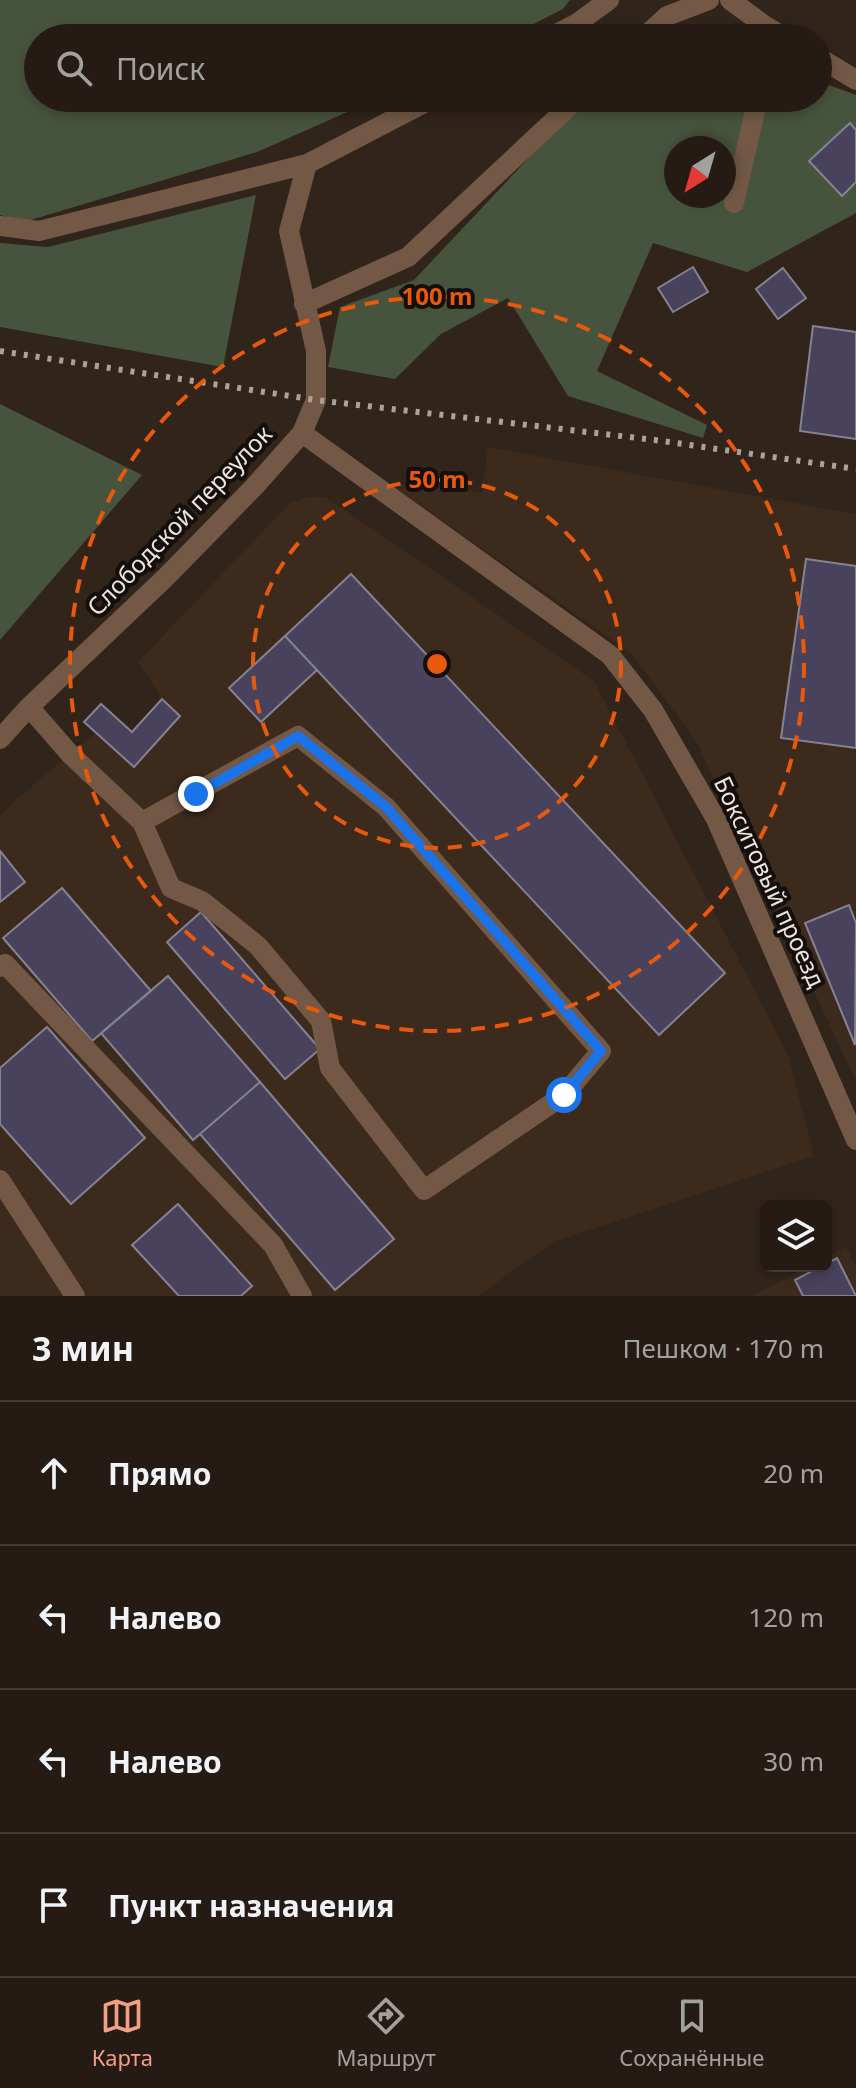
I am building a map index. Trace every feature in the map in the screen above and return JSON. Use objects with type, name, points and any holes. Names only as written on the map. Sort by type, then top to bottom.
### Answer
[{"type":"street","points":[[576,24],[609,0]]},
{"type":"street","points":[[658,24],[667,16],[709,0]]},
{"type":"street","points":[[730,0],[756,24]]},
{"type":"street","points":[[832,65],[856,80]]},
{"type":"street","points":[[0,226],[39,231],[307,164],[407,112]]},
{"type":"street","points":[[304,304],[408,257],[563,112]]},
{"type":"street","points":[[736,194],[755,112]]},
{"type":"street","name":"Слободской переулок","points":[[0,739],[29,707],[166,577],[302,433],[316,400],[316,351],[289,231],[307,164]]},
{"type":"street","name":"Бокситовый проезд","points":[[302,433],[610,655],[653,710],[716,819],[856,1140]]},
{"type":"street","points":[[29,707],[70,754],[142,822],[171,888],[202,901],[258,946],[321,1021],[330,1068],[424,1190],[564,1095],[601,1051],[386,807],[298,736],[142,822]]},
{"type":"street","points":[[0,967],[5,964],[273,1245],[302,1296]]},
{"type":"street","points":[[0,1180],[75,1296]]},
{"type":"shaded area","points":[[488,447],[856,514],[856,1081],[696,741],[632,654],[398,489],[401,484],[482,493]]},
{"type":"shaded area","points":[[307,497],[326,497],[594,681],[788,1055],[814,1156],[555,1241],[478,1296],[0,1296],[0,816],[95,733],[84,722],[132,732],[162,699],[138,662],[291,502]]},
{"type":"shaded area","points":[[846,1247],[856,1267],[856,1296],[752,1296],[798,1272],[832,1272],[832,1254]]},
{"type":"green space","points":[[0,0],[570,0],[563,9],[534,24],[24,24],[24,112],[347,112],[257,152],[24,222],[0,215]]},
{"type":"green space","points":[[832,86],[856,95],[856,213],[747,272],[653,243],[597,371],[707,425],[703,438],[568,396],[508,298],[441,334],[395,379],[328,367],[340,307],[414,280],[575,112],[832,112]]},
{"type":"green space","points":[[256,195],[223,367],[0,327],[0,243],[48,247]]},
{"type":"green space","points":[[0,404],[142,475],[0,640]]},
{"type":"building","points":[[850,123],[856,130],[856,182],[842,196],[809,161]]},
{"type":"building","points":[[693,267],[708,292],[673,312],[658,288]]},
{"type":"building","points":[[783,268],[806,298],[778,319],[756,289]]},
{"type":"building","points":[[813,326],[856,332],[856,439],[800,431]]},
{"type":"building","points":[[806,559],[856,566],[856,748],[781,738]]},
{"type":"building","points":[[351,574],[725,973],[659,1035],[285,636]]},
{"type":"building","points":[[285,636],[317,670],[261,722],[229,688]]},
{"type":"building","points":[[162,699],[180,716],[134,767],[84,722],[101,704],[132,732]]},
{"type":"building","points":[[0,851],[25,882],[0,902]]},
{"type":"building","points":[[62,888],[151,991],[92,1041],[3,938]]},
{"type":"building","points":[[849,905],[856,923],[855,1045],[805,923]]},
{"type":"building","points":[[201,912],[320,1049],[285,1079],[167,942]]},
{"type":"building","points":[[168,976],[260,1082],[193,1140],[101,1033]]},
{"type":"building","points":[[47,1027],[145,1138],[71,1204],[0,1124],[0,1068]]},
{"type":"building","points":[[260,1082],[394,1239],[335,1290],[200,1134]]},
{"type":"building","points":[[178,1204],[252,1286],[241,1296],[179,1296],[132,1245]]},
{"type":"building","points":[[837,1258],[856,1296],[803,1296],[795,1280],[810,1272],[832,1272],[832,1261]]},
{"type":"railway","points":[[0,351],[316,400],[655,440],[856,469]]},
{"type":"route","points":[[196,794],[298,736],[386,807],[601,1051],[564,1095]]}]
